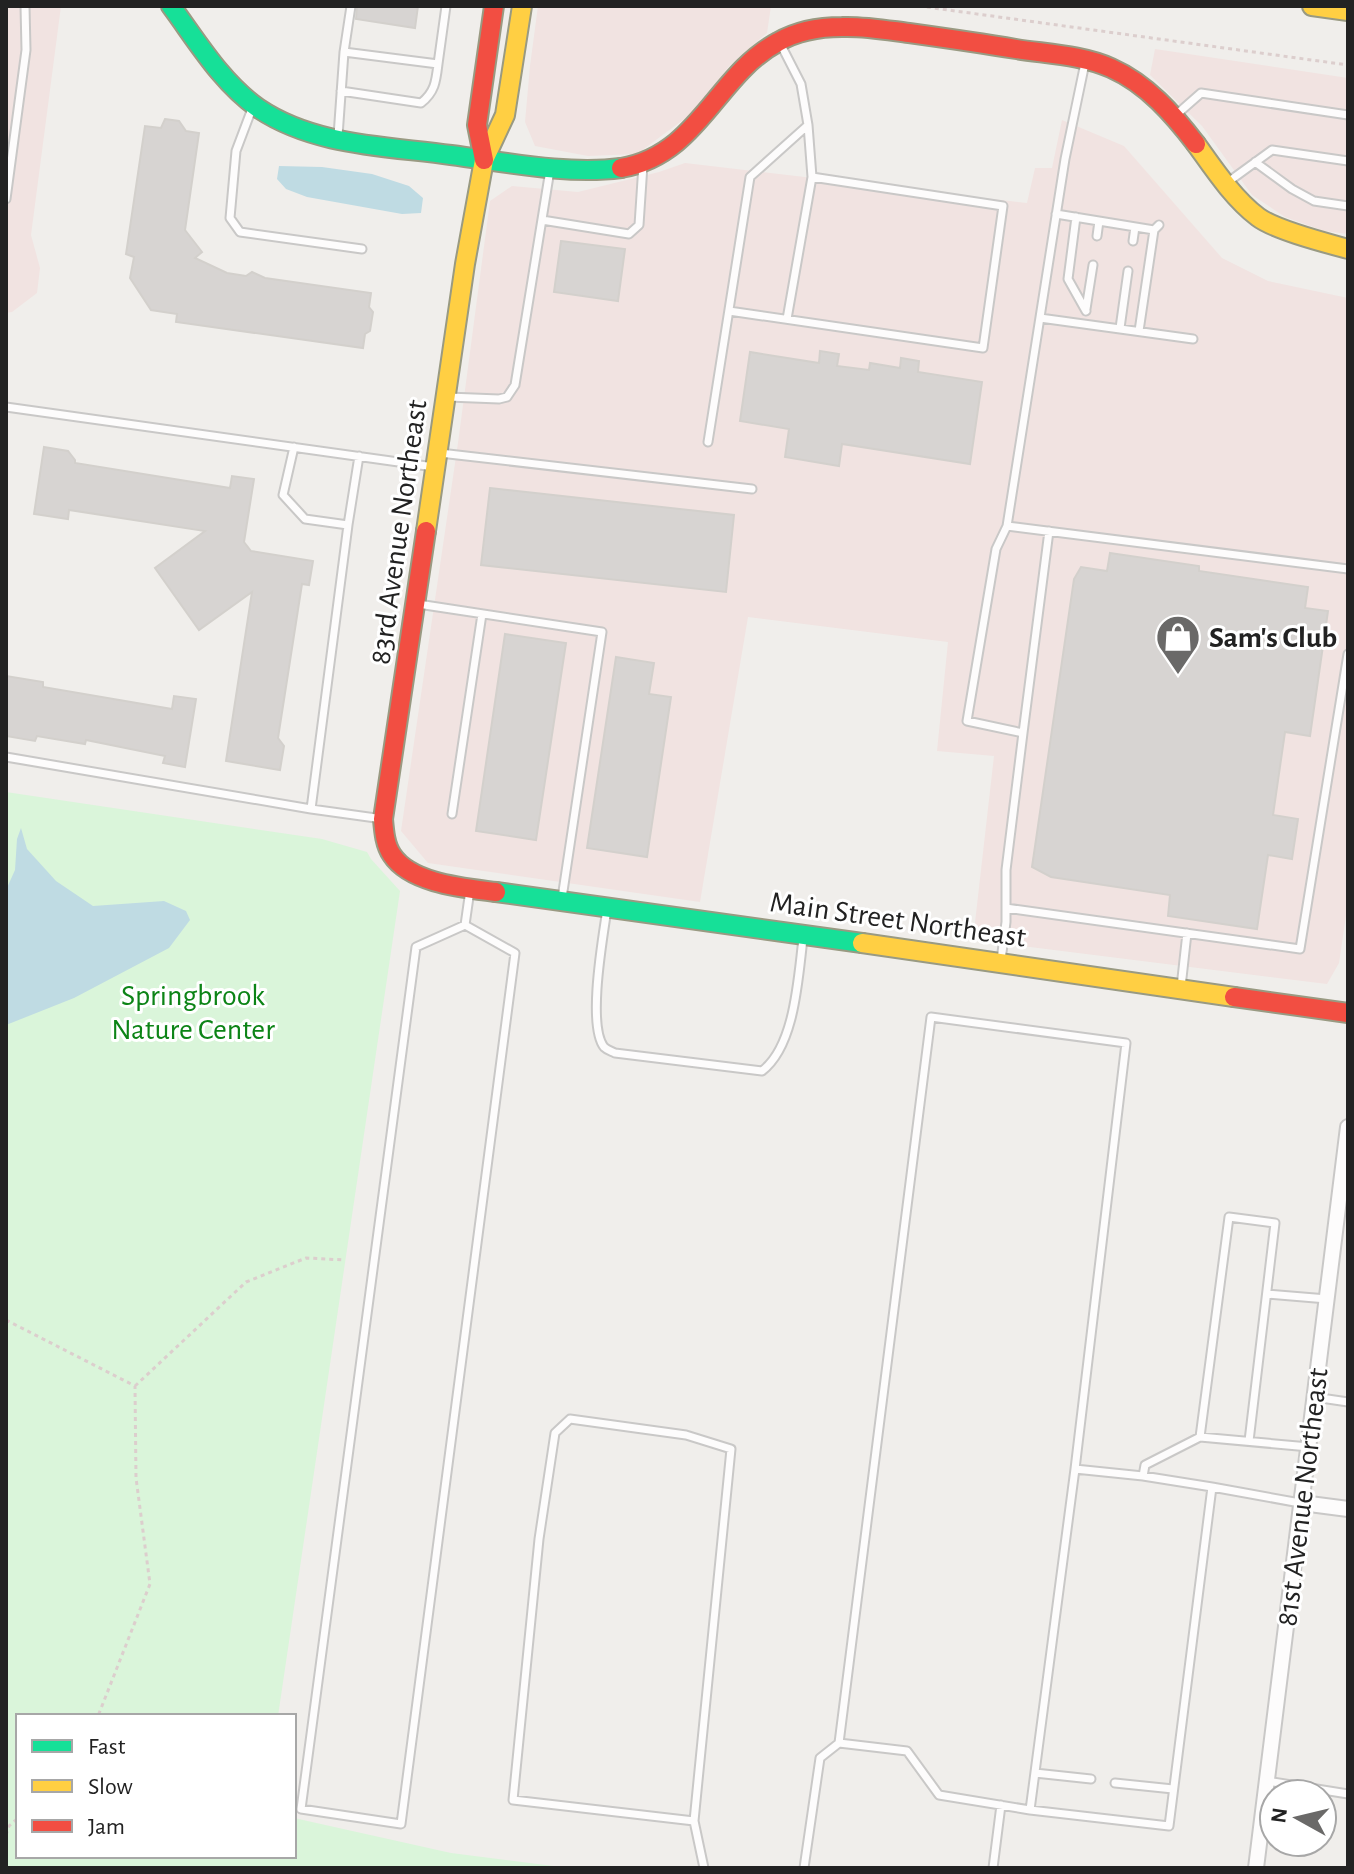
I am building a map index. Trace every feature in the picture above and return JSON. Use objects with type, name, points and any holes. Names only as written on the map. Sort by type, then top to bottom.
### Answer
[{"type":"street","points":[[171,6],[210,60],[253,104],[308,132],[484,160],[551,167],[627,168],[671,148],[695,128],[734,78],[762,52],[779,41],[815,29],[856,26],[1085,60],[1131,78],[1155,98],[1226,184],[1261,219],[1348,249]]},
{"type":"street","name":"83rd Avenue Northeast","points":[[484,160],[477,125],[494,6]]},
{"type":"street","name":"83rd Avenue Northeast","points":[[439,884],[394,860],[385,843],[383,819],[465,264],[484,160],[505,115],[522,6]]},
{"type":"street","points":[[1312,6],[1348,11]]},
{"type":"street","name":"Main Street Northeast","points":[[439,884],[1348,1013]]},
{"type":"street","name":"81st Avenue Northeast","points":[[1267,1778],[1327,1299],[1342,1218],[1348,1127]]},
{"type":"street","points":[[1302,1503],[1348,1509]]},
{"type":"lane","points":[[6,199],[26,50],[25,6]]},
{"type":"lane","points":[[338,138],[344,52],[351,6]]},
{"type":"lane","points":[[341,91],[421,103],[436,86],[446,6]]},
{"type":"lane","points":[[779,41],[801,84],[812,177],[787,319]]},
{"type":"lane","points":[[344,52],[438,64]]},
{"type":"lane","points":[[1023,733],[967,721],[996,549],[1007,526],[1065,159],[1085,60]]},
{"type":"lane","points":[[1173,117],[1201,93],[1348,115]]},
{"type":"lane","points":[[253,104],[236,151],[230,218],[240,232],[362,249]]},
{"type":"lane","points":[[708,442],[750,177],[808,125]]},
{"type":"lane","points":[[1226,184],[1272,150],[1348,161]]},
{"type":"lane","points":[[542,220],[629,234],[639,225],[644,162]]},
{"type":"lane","points":[[1255,162],[1314,201],[1348,205]]},
{"type":"lane","points":[[446,397],[499,399],[507,397],[515,385],[551,167]]},
{"type":"lane","points":[[729,311],[983,348],[1003,206],[812,177]]},
{"type":"lane","points":[[1056,214],[1157,228],[1139,331]]},
{"type":"lane","points":[[1076,217],[1068,279],[1086,311]]},
{"type":"lane","points":[[1097,236],[1099,221]]},
{"type":"lane","points":[[1133,241],[1135,227]]},
{"type":"lane","points":[[1084,323],[1093,265]]},
{"type":"lane","points":[[1120,328],[1128,271]]},
{"type":"lane","points":[[1040,318],[1193,339]]},
{"type":"lane","points":[[6,407],[359,456],[437,460],[752,489]]},
{"type":"lane","points":[[294,447],[283,495],[305,519],[348,525]]},
{"type":"lane","points":[[311,809],[359,456]]},
{"type":"lane","points":[[1007,526],[1348,569]]},
{"type":"lane","points":[[1001,962],[1006,870],[1049,531]]},
{"type":"lane","points":[[416,604],[602,632],[562,900]]},
{"type":"lane","points":[[452,814],[482,614]]},
{"type":"lane","points":[[1006,908],[1300,949],[1348,654]]},
{"type":"lane","points":[[6,757],[383,819]]},
{"type":"lane","points":[[465,925],[471,888]]},
{"type":"lane","points":[[607,907],[599,961],[596,1025],[604,1047],[615,1053],[762,1071],[784,1045],[797,990],[803,934]]},
{"type":"lane","points":[[465,925],[515,953],[401,1824],[301,1809],[416,947],[465,925]]},
{"type":"lane","points":[[1181,989],[1187,933]]},
{"type":"lane","points":[[804,1868],[820,1758],[839,1743],[931,1017],[1126,1043],[1030,1810]]},
{"type":"lane","points":[[1200,1437],[1229,1217],[1275,1223],[1249,1441]]},
{"type":"lane","points":[[1267,1294],[1327,1299]]},
{"type":"lane","points":[[1314,1397],[1348,1402]]},
{"type":"lane","points":[[694,1821],[513,1800],[539,1539],[555,1433],[570,1419],[686,1435],[731,1449],[694,1821],[704,1868]]},
{"type":"lane","points":[[1143,1476],[1145,1465],[1200,1437],[1309,1447]]},
{"type":"lane","points":[[1075,1469],[1143,1476],[1302,1503]]},
{"type":"lane","points":[[839,1743],[907,1751],[939,1795],[1030,1810],[1169,1826],[1212,1487]]},
{"type":"lane","points":[[1035,1773],[1091,1779]]},
{"type":"lane","points":[[1115,1783],[1173,1789]]},
{"type":"lane","points":[[993,1868],[1001,1805]]},
{"type":"path","points":[[919,6],[1348,65]]},
{"type":"path","points":[[99,1714],[150,1584],[136,1478],[135,1386],[246,1282],[306,1258],[345,1260]]},
{"type":"path","points":[[6,1320],[135,1386]]},
{"type":"shaded area","points":[[6,6],[61,6],[31,235],[40,268],[37,293],[12,312],[6,313]]},
{"type":"shaded area","points":[[538,6],[771,6],[767,33],[730,65],[695,111],[637,154],[588,156],[535,146],[525,122]]},
{"type":"shaded area","points":[[1155,49],[1348,78],[1348,234],[1324,231],[1285,217],[1252,195],[1202,126],[1150,75]]},
{"type":"shaded area","points":[[1062,120],[1124,146],[1222,258],[1268,281],[1348,298],[1348,902],[1339,963],[1327,984],[973,940],[994,756],[937,751],[948,642],[748,617],[700,902],[428,863],[401,831],[490,201],[512,186],[578,192],[685,163],[1027,203],[1035,168],[1052,168]]},
{"type":"green space","name":"Springbrook Nature Center","points":[[6,792],[322,839],[367,852],[400,891],[278,1714],[16,1714],[16,1858],[296,1858],[296,1818],[451,1853],[569,1868],[6,1868]]},
{"type":"water","points":[[279,166],[322,167],[372,174],[409,186],[423,198],[421,213],[402,214],[307,197],[286,189],[277,179]]},
{"type":"water","points":[[21,828],[27,849],[56,881],[93,906],[164,901],[186,911],[190,920],[169,948],[74,998],[6,1025],[6,890],[15,870],[17,839]]},
{"type":"building","points":[[357,6],[418,6],[415,28],[356,19]]},
{"type":"building","points":[[165,119],[179,121],[186,131],[199,133],[185,230],[202,252],[195,258],[227,273],[246,276],[252,272],[265,278],[371,293],[369,307],[373,312],[363,348],[176,322],[177,314],[151,310],[130,278],[134,257],[126,254],[145,126],[161,128]]},
{"type":"building","points":[[561,241],[625,249],[618,301],[554,292]]},
{"type":"building","points":[[820,351],[839,354],[837,366],[869,370],[870,363],[900,368],[901,358],[919,361],[918,372],[982,382],[970,464],[842,444],[839,466],[785,457],[789,429],[740,421],[750,352],[819,363]]},
{"type":"building","points":[[44,447],[68,451],[75,463],[230,488],[232,476],[254,479],[244,542],[251,551],[313,561],[309,585],[302,584],[278,738],[284,746],[280,770],[226,761],[252,592],[199,630],[155,568],[205,531],[69,510],[68,519],[34,514]]},
{"type":"building","points":[[490,488],[734,515],[726,592],[481,565]]},
{"type":"building","points":[[1110,553],[1199,566],[1199,571],[1308,587],[1305,608],[1328,611],[1310,736],[1285,732],[1273,815],[1298,819],[1292,859],[1268,855],[1257,929],[1168,916],[1170,895],[1051,877],[1032,867],[1074,579],[1081,567],[1107,571]]},
{"type":"building","points":[[505,634],[566,643],[536,840],[476,831]]},
{"type":"building","points":[[616,657],[654,663],[649,694],[671,697],[647,857],[587,848]]},
{"type":"building","points":[[6,676],[43,682],[43,687],[172,709],[174,696],[196,699],[185,767],[163,763],[165,756],[86,740],[85,744],[37,736],[35,741],[6,736]]},
{"type":"traffic: fast","points":[[171,6],[232,86],[258,108],[303,130],[351,142],[536,167],[579,170],[621,168]]},
{"type":"traffic: fast","points":[[496,892],[862,943]]},
{"type":"traffic: slow","points":[[426,531],[465,264],[484,160],[505,115],[522,6]]},
{"type":"traffic: slow","points":[[1312,6],[1348,11]]},
{"type":"traffic: slow","points":[[1196,144],[1232,192],[1258,217],[1288,231],[1348,249]]},
{"type":"traffic: slow","points":[[862,943],[1234,997]]},
{"type":"traffic: jam","points":[[484,160],[477,125],[494,6]]},
{"type":"traffic: jam","points":[[621,168],[648,160],[670,147],[689,131],[738,74],[778,42],[801,32],[834,27],[892,31],[1088,60],[1111,68],[1148,91],[1196,144]]},
{"type":"traffic: jam","points":[[426,531],[383,819],[385,838],[392,855],[412,872],[440,883],[496,892]]},
{"type":"traffic: jam","points":[[1234,997],[1348,1013]]},
{"type":"place","name":"Sam's Club","points":[[1178,676]]}]
